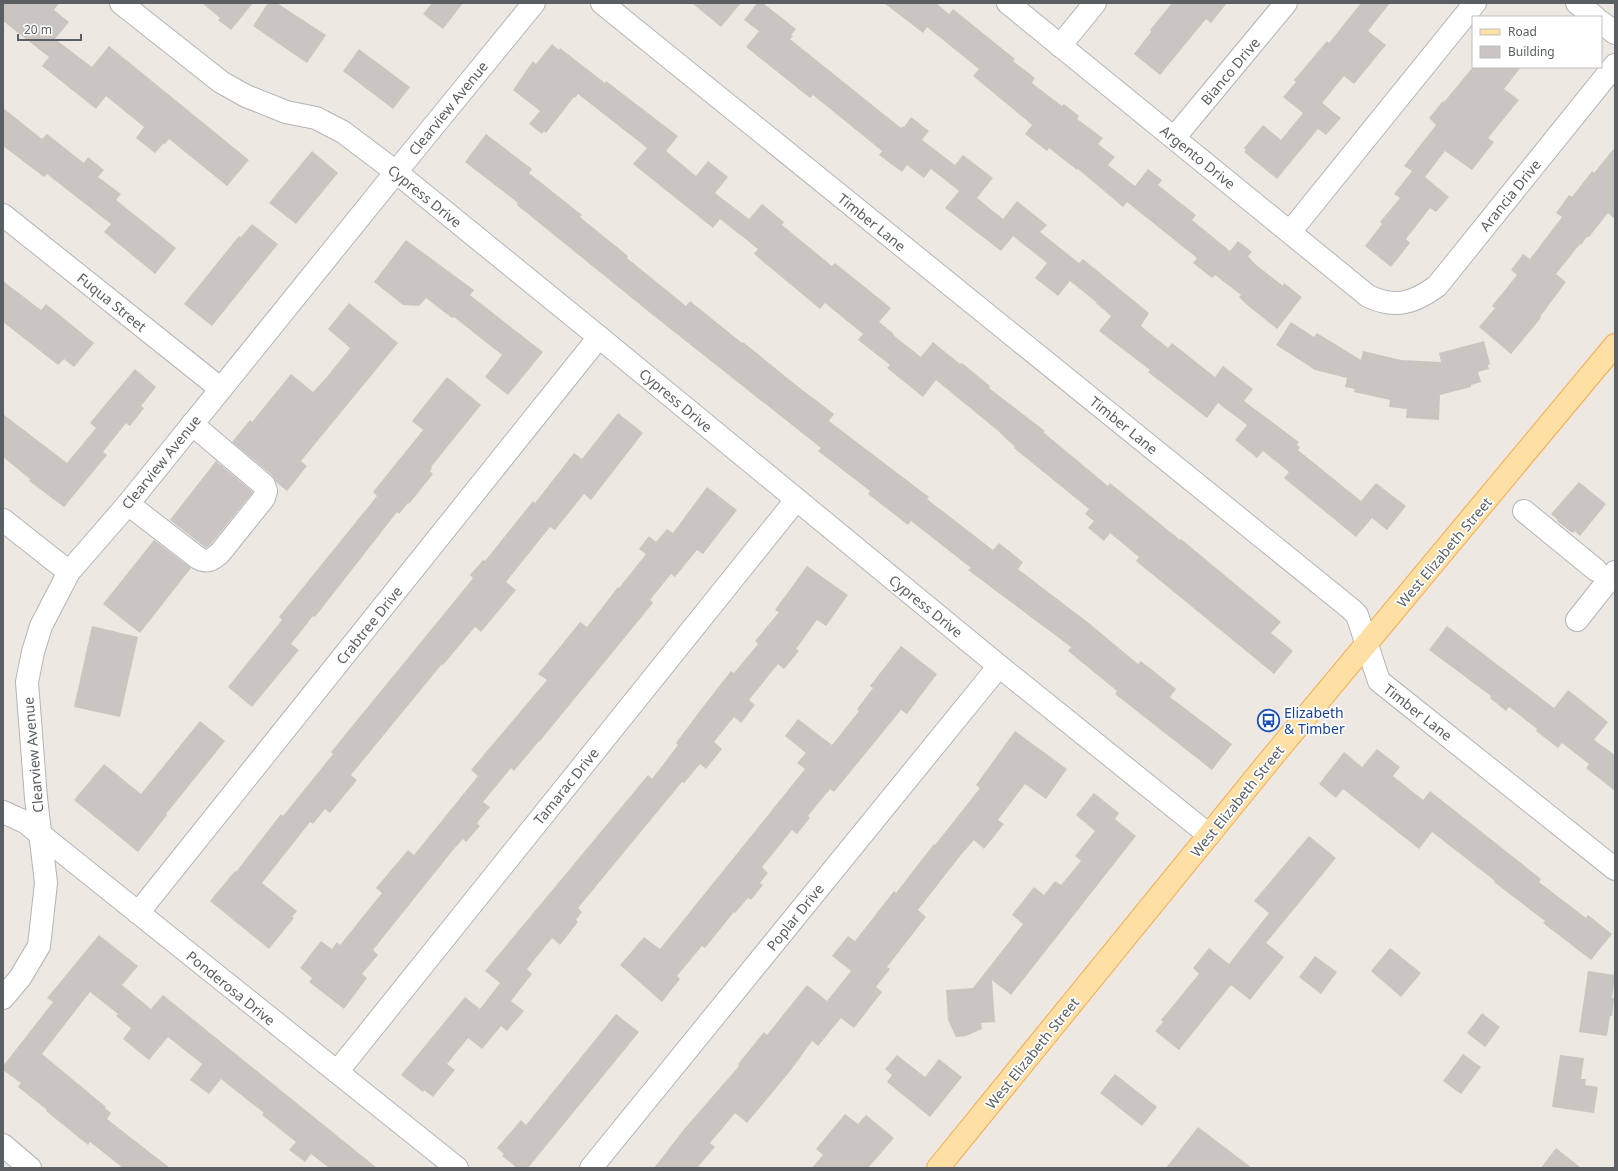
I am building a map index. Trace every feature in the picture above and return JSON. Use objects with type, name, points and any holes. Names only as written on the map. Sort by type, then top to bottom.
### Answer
[{"type":"main road","name":"West Elizabeth Street","points":[[938,1168],[1209,835],[1615,345]]},
{"type":"street","name":"Cypress Drive","points":[[121,3],[221,82],[246,96],[286,112],[316,118],[344,132],[396,172],[999,666],[1209,835]]},
{"type":"street","name":"Clearview Avenue","points":[[3,998],[20,978],[39,946],[46,883],[36,798],[27,682],[33,652],[41,626],[69,572],[128,504],[534,3]]},
{"type":"street","name":"Timber Lane","points":[[602,3],[1351,609],[1357,615],[1379,681],[1615,868]]},
{"type":"street","name":"Argento Drive","points":[[1008,3],[1368,296],[1376,300],[1392,303]]},
{"type":"street","points":[[1060,46],[1095,3]]},
{"type":"street","name":"Bianco Drive","points":[[1174,138],[1286,3]]},
{"type":"street","points":[[1290,232],[1475,3]]},
{"type":"street","points":[[1577,3],[1594,16]]},
{"type":"street","points":[[1602,23],[1615,33]]},
{"type":"street","name":"Arancia Drive","points":[[1392,303],[1407,302],[1422,297],[1437,286],[1615,65]]},
{"type":"street","name":"Fuqua Street","points":[[3,215],[221,389]]},
{"type":"street","name":"Crabtree Drive","points":[[138,913],[599,337]]},
{"type":"street","points":[[128,504],[205,562],[213,560],[220,553],[264,498],[266,491],[264,485],[192,424]]},
{"type":"street","name":"Tamarac Drive","points":[[337,1072],[796,500]]},
{"type":"street","points":[[1524,511],[1605,571],[1577,620]]},
{"type":"street","points":[[3,520],[69,572]]},
{"type":"street","name":"Poplar Drive","points":[[591,1168],[999,666]]},
{"type":"street","name":"Ponderosa Drive","points":[[3,812],[25,822],[457,1168]]},
{"type":"street","points":[[3,1145],[30,1168]]},
{"type":"building","points":[[3,3],[59,3],[54,10],[69,22],[55,39],[92,67],[109,46],[249,160],[227,186],[169,139],[155,153],[136,138],[144,127],[106,96],[96,109],[42,66],[49,57],[3,21]]},
{"type":"building","points":[[202,3],[253,3],[231,30],[218,20],[220,18]]},
{"type":"building","points":[[268,3],[277,3],[326,35],[307,63],[253,26]]},
{"type":"building","points":[[432,3],[463,3],[443,29],[423,14]]},
{"type":"building","points":[[692,3],[741,3],[721,27]]},
{"type":"building","points":[[757,3],[763,3],[796,29],[791,35],[793,36],[790,39],[901,128],[903,126],[904,127],[911,117],[929,131],[922,140],[955,165],[963,155],[993,178],[977,198],[1003,219],[1017,201],[1047,225],[1040,232],[1079,263],[1083,259],[1149,313],[1141,326],[1168,348],[1172,343],[1215,377],[1223,366],[1253,389],[1244,401],[1299,442],[1297,445],[1300,447],[1298,450],[1361,501],[1376,483],[1406,506],[1387,530],[1372,518],[1356,537],[1284,478],[1289,472],[1263,451],[1257,458],[1235,440],[1247,425],[1218,403],[1207,418],[1148,372],[1150,370],[1099,331],[1111,316],[1070,281],[1058,296],[1035,278],[1047,263],[1013,236],[1001,251],[945,208],[959,191],[931,169],[924,178],[907,165],[902,172],[879,155],[882,151],[813,95],[810,98],[746,47],[759,31],[744,20]]},
{"type":"building","points":[[884,3],[936,3],[949,14],[953,9],[1015,59],[1013,61],[1035,78],[1032,83],[1062,106],[1064,104],[1079,116],[1077,119],[1103,138],[1098,144],[1115,157],[1108,165],[1135,186],[1148,169],[1162,180],[1158,185],[1196,215],[1192,220],[1230,251],[1238,241],[1252,252],[1248,256],[1255,264],[1283,286],[1284,283],[1302,297],[1277,329],[1246,304],[1239,297],[1241,295],[1215,275],[1212,278],[1193,263],[1197,258],[1127,202],[1123,207],[1078,169],[1077,170],[1049,148],[1047,151],[1025,134],[1032,125],[973,76],[979,69],[927,27],[923,33]]},
{"type":"building","points":[[1172,3],[1227,3],[1211,23],[1206,19],[1160,75],[1134,54],[1151,32],[1150,30]]},
{"type":"building","points":[[1361,3],[1390,3],[1368,31],[1386,45],[1354,84],[1344,76],[1322,103],[1341,118],[1326,135],[1318,129],[1277,179],[1244,152],[1246,150],[1244,148],[1263,125],[1281,140],[1303,113],[1283,97],[1296,82],[1294,80],[1327,41],[1329,43]]},
{"type":"building","points":[[552,44],[559,50],[560,48],[605,83],[606,81],[678,136],[666,151],[696,176],[708,161],[728,177],[715,193],[749,219],[762,204],[784,222],[782,225],[832,266],[835,263],[891,308],[879,322],[894,334],[893,335],[921,357],[933,342],[960,364],[962,363],[990,386],[989,388],[1045,431],[1043,432],[1108,486],[1110,483],[1180,540],[1181,539],[1281,622],[1271,633],[1293,651],[1274,674],[1136,561],[1139,557],[1110,533],[1104,541],[1088,528],[1094,521],[1085,514],[1089,509],[1014,448],[1015,447],[997,430],[936,380],[923,397],[887,368],[890,365],[858,340],[863,334],[825,303],[820,309],[754,254],[758,249],[720,219],[713,228],[633,164],[647,148],[578,94],[546,133],[544,131],[542,134],[529,124],[540,111],[513,90],[533,61],[536,64]]},
{"type":"building","points":[[359,49],[410,87],[393,109],[343,71]]},
{"type":"building","points":[[1472,68],[1520,68],[1504,89],[1519,100],[1488,138],[1494,142],[1472,170],[1445,151],[1425,177],[1449,197],[1436,212],[1430,208],[1406,239],[1410,243],[1391,267],[1365,246],[1382,224],[1380,222],[1400,198],[1394,194],[1412,171],[1404,166],[1436,125],[1429,118],[1443,101],[1444,102]]},
{"type":"building","points":[[3,108],[42,139],[47,134],[84,163],[88,157],[104,170],[98,177],[121,194],[116,200],[176,248],[155,274],[104,232],[111,224],[47,174],[44,177],[3,146]]},
{"type":"building","points":[[486,134],[532,169],[529,173],[582,215],[580,217],[686,306],[690,301],[742,343],[743,342],[834,414],[829,421],[929,497],[927,499],[993,550],[999,543],[1023,562],[1018,569],[1090,624],[1138,664],[1141,661],[1176,689],[1170,697],[1232,744],[1212,770],[1115,694],[1117,691],[1068,651],[1071,647],[968,570],[971,568],[911,521],[908,525],[868,494],[870,491],[818,451],[821,448],[654,316],[517,205],[518,203],[465,162]]},
{"type":"building","points":[[1615,147],[1615,219],[1608,213],[1556,274],[1566,282],[1540,317],[1541,318],[1511,354],[1479,327],[1495,308],[1492,306],[1517,275],[1511,270],[1523,254],[1530,259],[1562,217],[1556,213],[1569,195],[1572,197],[1592,171],[1594,173]]},
{"type":"building","points":[[312,151],[338,173],[296,224],[269,203]]},
{"type":"building","points":[[252,224],[278,244],[212,326],[184,304],[239,236],[241,237]]},
{"type":"building","points":[[406,240],[474,290],[470,295],[543,352],[508,395],[485,377],[502,355],[454,317],[452,318],[426,298],[419,306],[403,305],[374,282]]},
{"type":"building","points":[[3,281],[41,310],[46,304],[94,343],[74,367],[64,359],[58,365],[3,322]]},
{"type":"building","points":[[349,303],[398,343],[301,461],[307,466],[287,491],[276,482],[272,475],[232,442],[250,420],[252,422],[291,374],[313,392],[326,378],[350,348],[328,329]]},
{"type":"building","points":[[1291,322],[1314,337],[1317,333],[1361,360],[1363,351],[1401,360],[1441,362],[1439,353],[1484,341],[1490,364],[1488,365],[1489,369],[1478,372],[1481,382],[1471,385],[1471,387],[1440,395],[1439,420],[1406,418],[1407,409],[1389,407],[1390,400],[1354,392],[1355,389],[1345,387],[1347,378],[1315,370],[1276,345]]},
{"type":"building","points":[[135,369],[156,387],[141,406],[144,408],[130,426],[126,423],[103,452],[107,455],[64,507],[29,481],[30,479],[3,457],[3,414],[67,463],[96,428],[90,423]]},
{"type":"building","points":[[447,377],[481,405],[431,467],[432,468],[430,471],[433,474],[409,504],[408,503],[399,514],[397,512],[315,617],[313,616],[291,644],[299,650],[252,707],[228,687],[282,620],[279,617],[377,496],[373,492],[423,430],[412,421]]},
{"type":"building","points":[[618,413],[643,433],[591,500],[584,494],[555,530],[550,527],[506,582],[516,590],[481,632],[475,627],[443,665],[442,664],[351,775],[357,780],[330,813],[325,809],[313,824],[310,822],[262,883],[297,911],[292,917],[294,918],[269,949],[210,901],[235,871],[236,872],[281,814],[283,816],[333,754],[331,752],[473,578],[470,575],[483,560],[485,561],[533,501],[535,503],[574,453],[582,459]]},
{"type":"building","points":[[216,461],[253,492],[211,544],[206,548],[170,520]]},
{"type":"building","points":[[1579,482],[1606,504],[1580,536],[1575,531],[1573,533],[1571,532],[1551,514]]},
{"type":"building","points":[[707,487],[737,510],[703,554],[697,550],[675,577],[671,574],[650,600],[653,603],[540,741],[514,771],[511,768],[483,802],[490,807],[477,823],[480,826],[466,842],[463,839],[453,850],[373,950],[378,955],[362,974],[367,978],[344,1009],[309,982],[312,978],[300,968],[321,941],[332,949],[337,942],[340,945],[382,893],[376,888],[408,850],[414,855],[478,776],[471,770],[547,680],[538,674],[580,622],[587,627],[618,587],[619,588],[646,554],[639,549],[649,536],[656,542],[667,529],[673,533]]},
{"type":"building","points":[[154,540],[191,568],[140,633],[103,604]]},
{"type":"building","points":[[807,566],[848,595],[826,626],[817,620],[796,649],[799,651],[784,669],[778,664],[749,700],[755,705],[741,723],[734,717],[714,742],[722,749],[706,769],[700,764],[684,783],[682,782],[578,908],[582,912],[576,920],[578,922],[560,945],[552,938],[527,969],[532,974],[511,1001],[524,1011],[507,1031],[501,1026],[482,1049],[468,1038],[447,1064],[455,1070],[433,1097],[424,1090],[423,1092],[401,1075],[465,997],[480,1009],[500,983],[485,971],[648,775],[652,779],[678,745],[676,743],[731,671],[734,673],[758,644],[755,641],[779,612],[775,610]]},
{"type":"building","points":[[92,626],[138,637],[120,717],[74,707]]},
{"type":"building","points":[[1447,626],[1554,708],[1568,690],[1608,722],[1594,740],[1615,755],[1615,791],[1586,768],[1589,764],[1562,743],[1558,748],[1509,707],[1506,711],[1490,698],[1491,696],[1429,650]]},
{"type":"building","points":[[901,646],[937,674],[907,714],[901,710],[834,792],[830,789],[808,816],[810,818],[797,834],[792,830],[762,867],[768,873],[760,883],[763,885],[751,900],[748,898],[735,913],[734,912],[705,948],[702,946],[677,976],[680,979],[662,1002],[620,965],[644,937],[660,949],[805,769],[797,763],[806,753],[785,736],[798,719],[832,745],[859,711],[857,709],[873,688],[870,686]]},
{"type":"building","points":[[200,721],[225,741],[166,814],[167,815],[138,852],[74,800],[104,764],[141,794]]},
{"type":"building","points":[[1015,731],[1067,769],[1046,799],[1025,784],[998,820],[1004,824],[984,849],[974,840],[960,856],[918,910],[926,917],[887,967],[890,969],[876,987],[882,992],[854,1028],[841,1018],[818,1046],[812,1041],[791,1070],[747,1123],[735,1113],[710,1143],[715,1147],[697,1168],[654,1168],[685,1128],[739,1066],[738,1064],[764,1032],[767,1035],[807,985],[827,1001],[851,971],[832,956],[848,936],[855,941],[894,891],[896,893],[980,788],[976,785]]},
{"type":"building","points":[[1377,749],[1400,767],[1393,776],[1423,800],[1430,791],[1541,879],[1539,882],[1586,918],[1588,915],[1612,934],[1591,960],[1543,923],[1545,921],[1432,832],[1419,849],[1343,789],[1336,798],[1319,784],[1344,752],[1362,767]]},
{"type":"building","points":[[1094,793],[1119,813],[1115,819],[1136,836],[1011,995],[992,980],[995,1022],[981,1023],[982,1029],[966,1036],[956,1037],[948,1020],[946,990],[973,988],[1023,924],[1012,915],[1034,887],[1044,895],[1055,881],[1061,885],[1081,861],[1075,856],[1095,831],[1076,815]]},
{"type":"building","points":[[1309,836],[1336,858],[1266,943],[1284,957],[1250,1000],[1231,985],[1179,1050],[1155,1031],[1163,1022],[1161,1020],[1199,974],[1193,968],[1209,948],[1229,964],[1269,913],[1254,901]]},
{"type":"building","points":[[99,935],[138,966],[122,985],[151,1009],[163,995],[377,1168],[329,1168],[311,1154],[305,1162],[289,1150],[296,1142],[262,1115],[264,1113],[221,1079],[209,1094],[190,1080],[202,1064],[168,1037],[149,1060],[123,1039],[131,1028],[116,1016],[118,1014],[90,992],[42,1054],[106,1107],[105,1108],[111,1113],[107,1119],[170,1168],[123,1168],[90,1142],[88,1145],[46,1111],[47,1110],[18,1087],[21,1083],[3,1070],[3,1066],[53,1002],[47,998]]},
{"type":"building","points":[[1390,948],[1421,973],[1401,997],[1371,971]]},
{"type":"building","points":[[1315,956],[1337,972],[1321,994],[1299,977]]},
{"type":"building","points":[[1588,971],[1615,975],[1612,998],[1614,998],[1612,1016],[1610,1016],[1607,1036],[1579,1032]]},
{"type":"building","points":[[1482,1013],[1500,1027],[1485,1047],[1467,1033]]},
{"type":"building","points":[[616,1014],[639,1032],[528,1168],[517,1168],[502,1156],[504,1154],[497,1148],[521,1120],[526,1125]]},
{"type":"building","points":[[1463,1054],[1481,1067],[1461,1094],[1443,1081]]},
{"type":"building","points":[[897,1055],[925,1077],[939,1059],[962,1077],[930,1117],[887,1082],[892,1075],[885,1069]]},
{"type":"building","points":[[1560,1055],[1584,1058],[1581,1079],[1586,1079],[1585,1085],[1598,1087],[1594,1113],[1552,1107]]},
{"type":"building","points":[[1115,1074],[1157,1107],[1142,1126],[1100,1093]]},
{"type":"building","points":[[845,1114],[858,1124],[866,1115],[894,1138],[868,1168],[812,1168],[823,1155],[816,1149]]},
{"type":"building","points":[[1198,1127],[1252,1168],[1166,1168]]},
{"type":"building","points":[[1556,1148],[1581,1168],[1541,1168]]},
{"type":"place","name":"Elizabeth & Timber","points":[[1268,720]]}]
